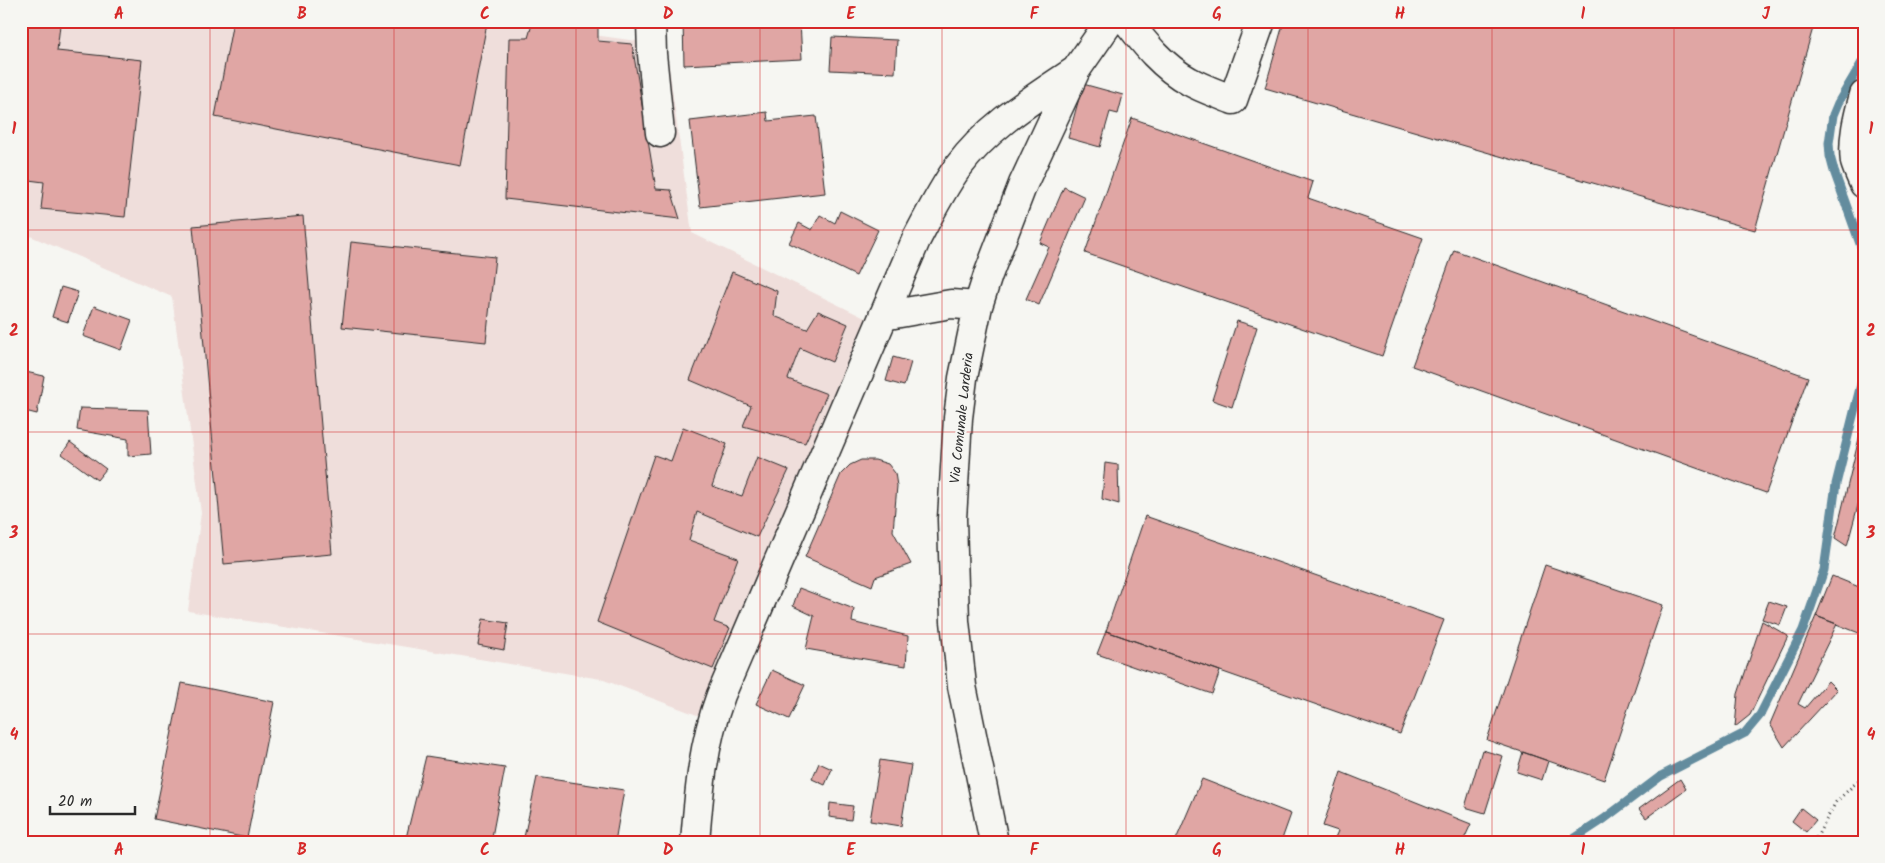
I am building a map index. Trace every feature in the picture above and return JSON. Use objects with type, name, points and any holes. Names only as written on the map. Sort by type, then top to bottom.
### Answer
[{"type":"street","points":[[651,21],[652,54],[660,133]]},
{"type":"street","name":"Via Comunale Larderia","points":[[994,842],[962,686],[955,621],[952,557],[954,478],[958,418],[968,347],[988,276],[1023,184],[1076,70],[1110,21]]},
{"type":"street","points":[[1127,21],[1146,46],[1163,62],[1189,81],[1233,100],[1261,21]]},
{"type":"street","points":[[695,842],[702,768],[712,718],[883,316],[927,219],[959,166],[972,151],[1012,114],[1076,70]]},
{"type":"street","points":[[1864,95],[1855,139],[1856,162],[1864,184]]},
{"type":"street","points":[[883,316],[951,304],[978,306]]},
{"type":"path","points":[[1814,842],[1836,802],[1864,775]]},
{"type":"shaded area","points":[[21,21],[513,21],[514,24],[666,45],[692,233],[873,322],[705,718],[601,679],[188,611],[201,513],[172,297],[21,232]]},
{"type":"building","points":[[21,21],[60,25],[57,51],[142,60],[125,217],[41,209],[44,182],[21,179]]},
{"type":"building","points":[[233,21],[475,21],[487,23],[460,165],[215,117]]},
{"type":"building","points":[[533,21],[598,27],[598,41],[632,44],[656,189],[671,190],[680,219],[505,199],[509,38],[528,38]]},
{"type":"building","points":[[683,21],[800,21],[802,59],[684,65]]},
{"type":"building","points":[[1284,21],[1815,21],[1755,230],[1265,88]]},
{"type":"building","points":[[832,37],[897,40],[895,73],[830,70]]},
{"type":"building","points":[[1083,84],[1123,95],[1118,114],[1110,112],[1100,147],[1068,138]]},
{"type":"building","points":[[767,112],[768,121],[816,116],[825,193],[700,207],[690,121]]},
{"type":"building","points":[[1132,118],[1313,182],[1308,198],[1423,238],[1382,356],[1085,253]]},
{"type":"building","points":[[1064,187],[1085,197],[1039,305],[1026,299],[1049,247],[1040,243]]},
{"type":"building","points":[[840,211],[878,230],[856,276],[789,243],[799,223],[812,230],[820,215],[835,223]]},
{"type":"building","points":[[303,216],[332,554],[224,564],[193,226]]},
{"type":"building","points":[[351,242],[495,257],[486,342],[342,327]]},
{"type":"building","points":[[1454,250],[1808,377],[1766,493],[1412,366]]},
{"type":"building","points":[[732,272],[777,291],[774,316],[807,329],[818,311],[848,324],[832,362],[800,348],[788,379],[827,394],[805,443],[743,426],[751,406],[690,380]]},
{"type":"building","points":[[61,287],[78,292],[68,322],[52,317]]},
{"type":"building","points":[[94,306],[132,320],[121,350],[83,336]]},
{"type":"building","points":[[1237,321],[1257,327],[1232,407],[1212,400]]},
{"type":"building","points":[[893,357],[911,362],[904,386],[886,381]]},
{"type":"building","points":[[21,371],[44,376],[37,414],[21,410]]},
{"type":"building","points":[[80,408],[148,410],[151,454],[128,456],[128,439],[77,430]]},
{"type":"building","points":[[683,427],[727,444],[712,486],[742,496],[757,457],[789,470],[757,537],[697,512],[689,540],[738,558],[714,622],[730,628],[713,669],[597,622],[654,455],[671,461]]},
{"type":"building","points":[[1861,430],[1864,431],[1864,483],[1847,546],[1835,538]]},
{"type":"building","points":[[70,442],[106,469],[97,480],[62,454]]},
{"type":"building","points":[[861,460],[875,460],[888,464],[895,473],[897,486],[893,531],[911,564],[875,577],[872,586],[805,557],[841,474],[850,465]]},
{"type":"building","points":[[1105,463],[1118,465],[1119,504],[1102,499]]},
{"type":"building","points":[[1145,516],[1444,620],[1400,734],[1106,631]]},
{"type":"building","points":[[1545,565],[1663,605],[1604,780],[1487,740]]},
{"type":"building","points":[[1832,576],[1864,589],[1864,635],[1816,616]]},
{"type":"building","points":[[799,588],[854,609],[852,622],[908,636],[906,666],[806,649],[814,616],[793,606]]},
{"type":"building","points":[[1769,601],[1787,607],[1780,625],[1762,619]]},
{"type":"building","points":[[1816,616],[1837,624],[1798,704],[1805,708],[1828,681],[1837,690],[1784,747],[1770,724]]},
{"type":"building","points":[[483,619],[508,623],[504,650],[478,645]]},
{"type":"building","points":[[1762,621],[1788,636],[1750,715],[1735,727],[1738,694]]},
{"type":"building","points":[[1106,631],[1220,671],[1212,694],[1097,654]]},
{"type":"building","points":[[772,670],[805,685],[789,719],[756,704]]},
{"type":"building","points":[[182,683],[274,702],[247,838],[154,819]]},
{"type":"building","points":[[1482,750],[1503,756],[1485,813],[1465,807]]},
{"type":"building","points":[[1523,752],[1548,761],[1542,780],[1517,772]]},
{"type":"building","points":[[426,756],[505,768],[491,842],[405,842]]},
{"type":"building","points":[[880,760],[911,765],[901,826],[870,821]]},
{"type":"building","points":[[819,763],[832,769],[825,785],[812,779]]},
{"type":"building","points":[[1341,772],[1471,824],[1465,837],[1460,842],[1333,842],[1338,831],[1323,826]]},
{"type":"building","points":[[537,777],[624,790],[615,842],[523,842]]},
{"type":"building","points":[[1202,779],[1291,814],[1281,842],[1175,842]]},
{"type":"building","points":[[1680,779],[1686,789],[1646,818],[1639,809]]},
{"type":"building","points":[[830,803],[853,806],[851,820],[829,817]]},
{"type":"building","points":[[1801,808],[1816,820],[1806,832],[1792,821]]},
{"type":"waterway","points":[[1864,59],[1838,103],[1833,115],[1829,143],[1834,171],[1864,255]]},
{"type":"waterway","points":[[1569,842],[1604,819],[1661,776],[1745,733],[1760,715],[1803,630],[1824,570],[1836,484],[1864,372]]}]
